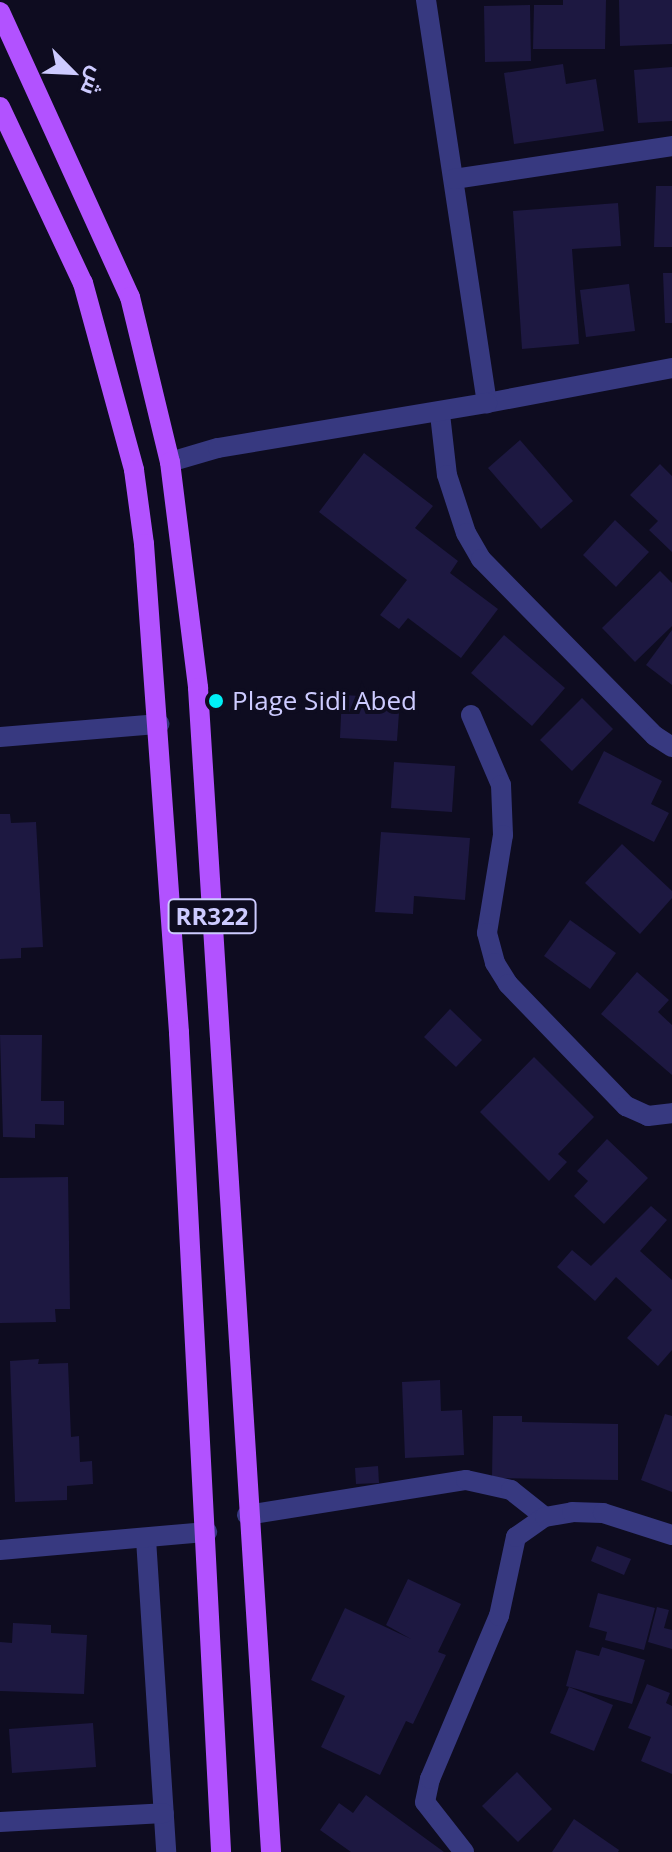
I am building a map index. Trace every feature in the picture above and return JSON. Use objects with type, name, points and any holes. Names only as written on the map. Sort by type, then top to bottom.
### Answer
[{"type":"main road","name":"RR322","points":[[0,12],[130,297],[170,462],[198,688],[247,1515],[271,1852]]},
{"type":"main road","name":"RR322","points":[[0,107],[83,283],[134,470],[159,724],[207,1532],[221,1852]]},
{"type":"street","points":[[426,0],[487,403]]},
{"type":"street","points":[[454,179],[672,146]]},
{"type":"street","points":[[170,462],[218,448],[440,414],[672,368]]},
{"type":"street","points":[[440,414],[447,475],[466,533],[481,559],[655,736],[672,747]]},
{"type":"street","points":[[471,715],[501,785],[503,835],[487,933],[495,963],[508,984],[626,1106],[648,1116],[672,1113]]},
{"type":"street","points":[[0,737],[159,724]]},
{"type":"street","points":[[247,1515],[466,1480],[511,1490],[545,1517]]},
{"type":"street","points":[[464,1852],[425,1802],[430,1779],[499,1616],[516,1537],[545,1517],[603,1513],[672,1535]]},
{"type":"street","points":[[0,1550],[207,1532]]},
{"type":"street","points":[[146,1539],[166,1852]]},
{"type":"street","points":[[0,1822],[164,1813]]},
{"type":"building","points":[[563,0],[606,0],[605,49],[533,49],[534,5],[563,5]]},
{"type":"building","points":[[619,0],[672,0],[672,44],[620,46]]},
{"type":"building","points":[[530,5],[531,61],[485,62],[484,6]]},
{"type":"building","points":[[563,64],[566,84],[596,79],[604,131],[514,144],[504,73]]},
{"type":"building","points":[[672,67],[672,121],[638,123],[634,70]]},
{"type":"building","points":[[656,186],[672,186],[672,247],[654,247]]},
{"type":"building","points":[[618,203],[621,246],[572,249],[579,344],[522,349],[513,211]]},
{"type":"building","points":[[663,273],[672,273],[672,323],[665,323]]},
{"type":"building","points":[[629,284],[635,331],[586,337],[580,290]]},
{"type":"building","points":[[520,440],[573,501],[541,529],[488,468]]},
{"type":"building","points":[[364,453],[433,506],[415,528],[458,561],[450,573],[498,609],[461,658],[408,618],[399,629],[380,615],[407,580],[319,512]]},
{"type":"building","points":[[660,464],[672,476],[672,552],[649,530],[658,521],[630,495]]},
{"type":"building","points":[[615,520],[649,552],[616,587],[583,555]]},
{"type":"building","points":[[660,571],[672,583],[672,626],[635,662],[602,628]]},
{"type":"building","points":[[672,630],[672,685],[646,665]]},
{"type":"building","points":[[504,635],[565,688],[532,726],[471,673]]},
{"type":"building","points":[[342,695],[400,698],[397,741],[340,738]]},
{"type":"building","points":[[582,698],[613,729],[572,771],[540,740]]},
{"type":"building","points":[[604,751],[662,781],[651,804],[669,813],[654,842],[578,803]]},
{"type":"building","points":[[394,762],[455,766],[452,812],[391,808]]},
{"type":"building","points":[[0,814],[10,814],[11,823],[36,822],[43,947],[21,948],[21,958],[0,959]]},
{"type":"building","points":[[381,832],[470,838],[465,900],[414,896],[413,914],[375,912]]},
{"type":"building","points":[[622,844],[672,891],[672,898],[640,934],[585,883]]},
{"type":"building","points":[[570,920],[616,953],[590,989],[544,956]]},
{"type":"building","points":[[637,972],[669,1000],[658,1012],[672,1025],[672,1075],[601,1014]]},
{"type":"building","points":[[450,1009],[482,1040],[456,1067],[424,1037]]},
{"type":"building","points":[[0,1035],[42,1035],[41,1101],[64,1101],[64,1125],[35,1124],[35,1138],[3,1137]]},
{"type":"building","points":[[534,1057],[594,1117],[558,1154],[567,1162],[549,1181],[480,1112]]},
{"type":"building","points":[[607,1139],[648,1178],[604,1224],[574,1196],[588,1181],[577,1171]]},
{"type":"building","points":[[68,1177],[70,1309],[55,1309],[56,1322],[0,1323],[0,1178]]},
{"type":"building","points":[[651,1206],[667,1220],[640,1251],[672,1280],[672,1350],[658,1366],[627,1338],[652,1310],[616,1277],[595,1301],[557,1267],[572,1250],[591,1266]]},
{"type":"building","points":[[39,1359],[38,1364],[68,1363],[71,1437],[79,1436],[80,1462],[92,1461],[93,1484],[67,1486],[67,1500],[15,1502],[10,1361]]},
{"type":"building","points":[[440,1380],[441,1411],[462,1410],[464,1455],[405,1458],[402,1382]]},
{"type":"building","points":[[665,1414],[672,1416],[672,1492],[641,1480]]},
{"type":"building","points":[[493,1416],[522,1416],[522,1422],[618,1424],[618,1480],[492,1478]]},
{"type":"building","points":[[378,1466],[379,1483],[356,1484],[355,1468]]},
{"type":"building","points":[[597,1546],[631,1559],[624,1575],[591,1561]]},
{"type":"building","points":[[408,1579],[461,1604],[438,1652],[446,1655],[413,1724],[406,1721],[380,1775],[321,1747],[345,1696],[311,1680],[345,1608],[411,1639],[386,1625]]},
{"type":"building","points":[[598,1593],[655,1608],[644,1650],[605,1640],[607,1632],[589,1627]]},
{"type":"building","points":[[657,1607],[669,1610],[664,1628],[672,1630],[672,1649],[648,1642]]},
{"type":"building","points":[[13,1623],[51,1625],[51,1633],[87,1635],[84,1694],[0,1691],[0,1642],[12,1643]]},
{"type":"building","points":[[602,1647],[645,1660],[632,1704],[566,1686],[576,1650],[599,1656]]},
{"type":"building","points":[[647,1684],[670,1693],[666,1703],[672,1706],[672,1774],[641,1761],[651,1737],[628,1728]]},
{"type":"building","points":[[569,1687],[613,1705],[594,1751],[550,1733]]},
{"type":"building","points":[[93,1723],[96,1767],[12,1773],[9,1729]]},
{"type":"building","points":[[517,1772],[552,1809],[518,1842],[482,1806]]},
{"type":"building","points":[[366,1795],[444,1852],[351,1852],[320,1830],[339,1803],[353,1813]]},
{"type":"building","points":[[574,1819],[619,1850],[618,1852],[552,1852]]},
{"type":"place","name":"Plage Sidi Abed","points":[[216,701]]}]
